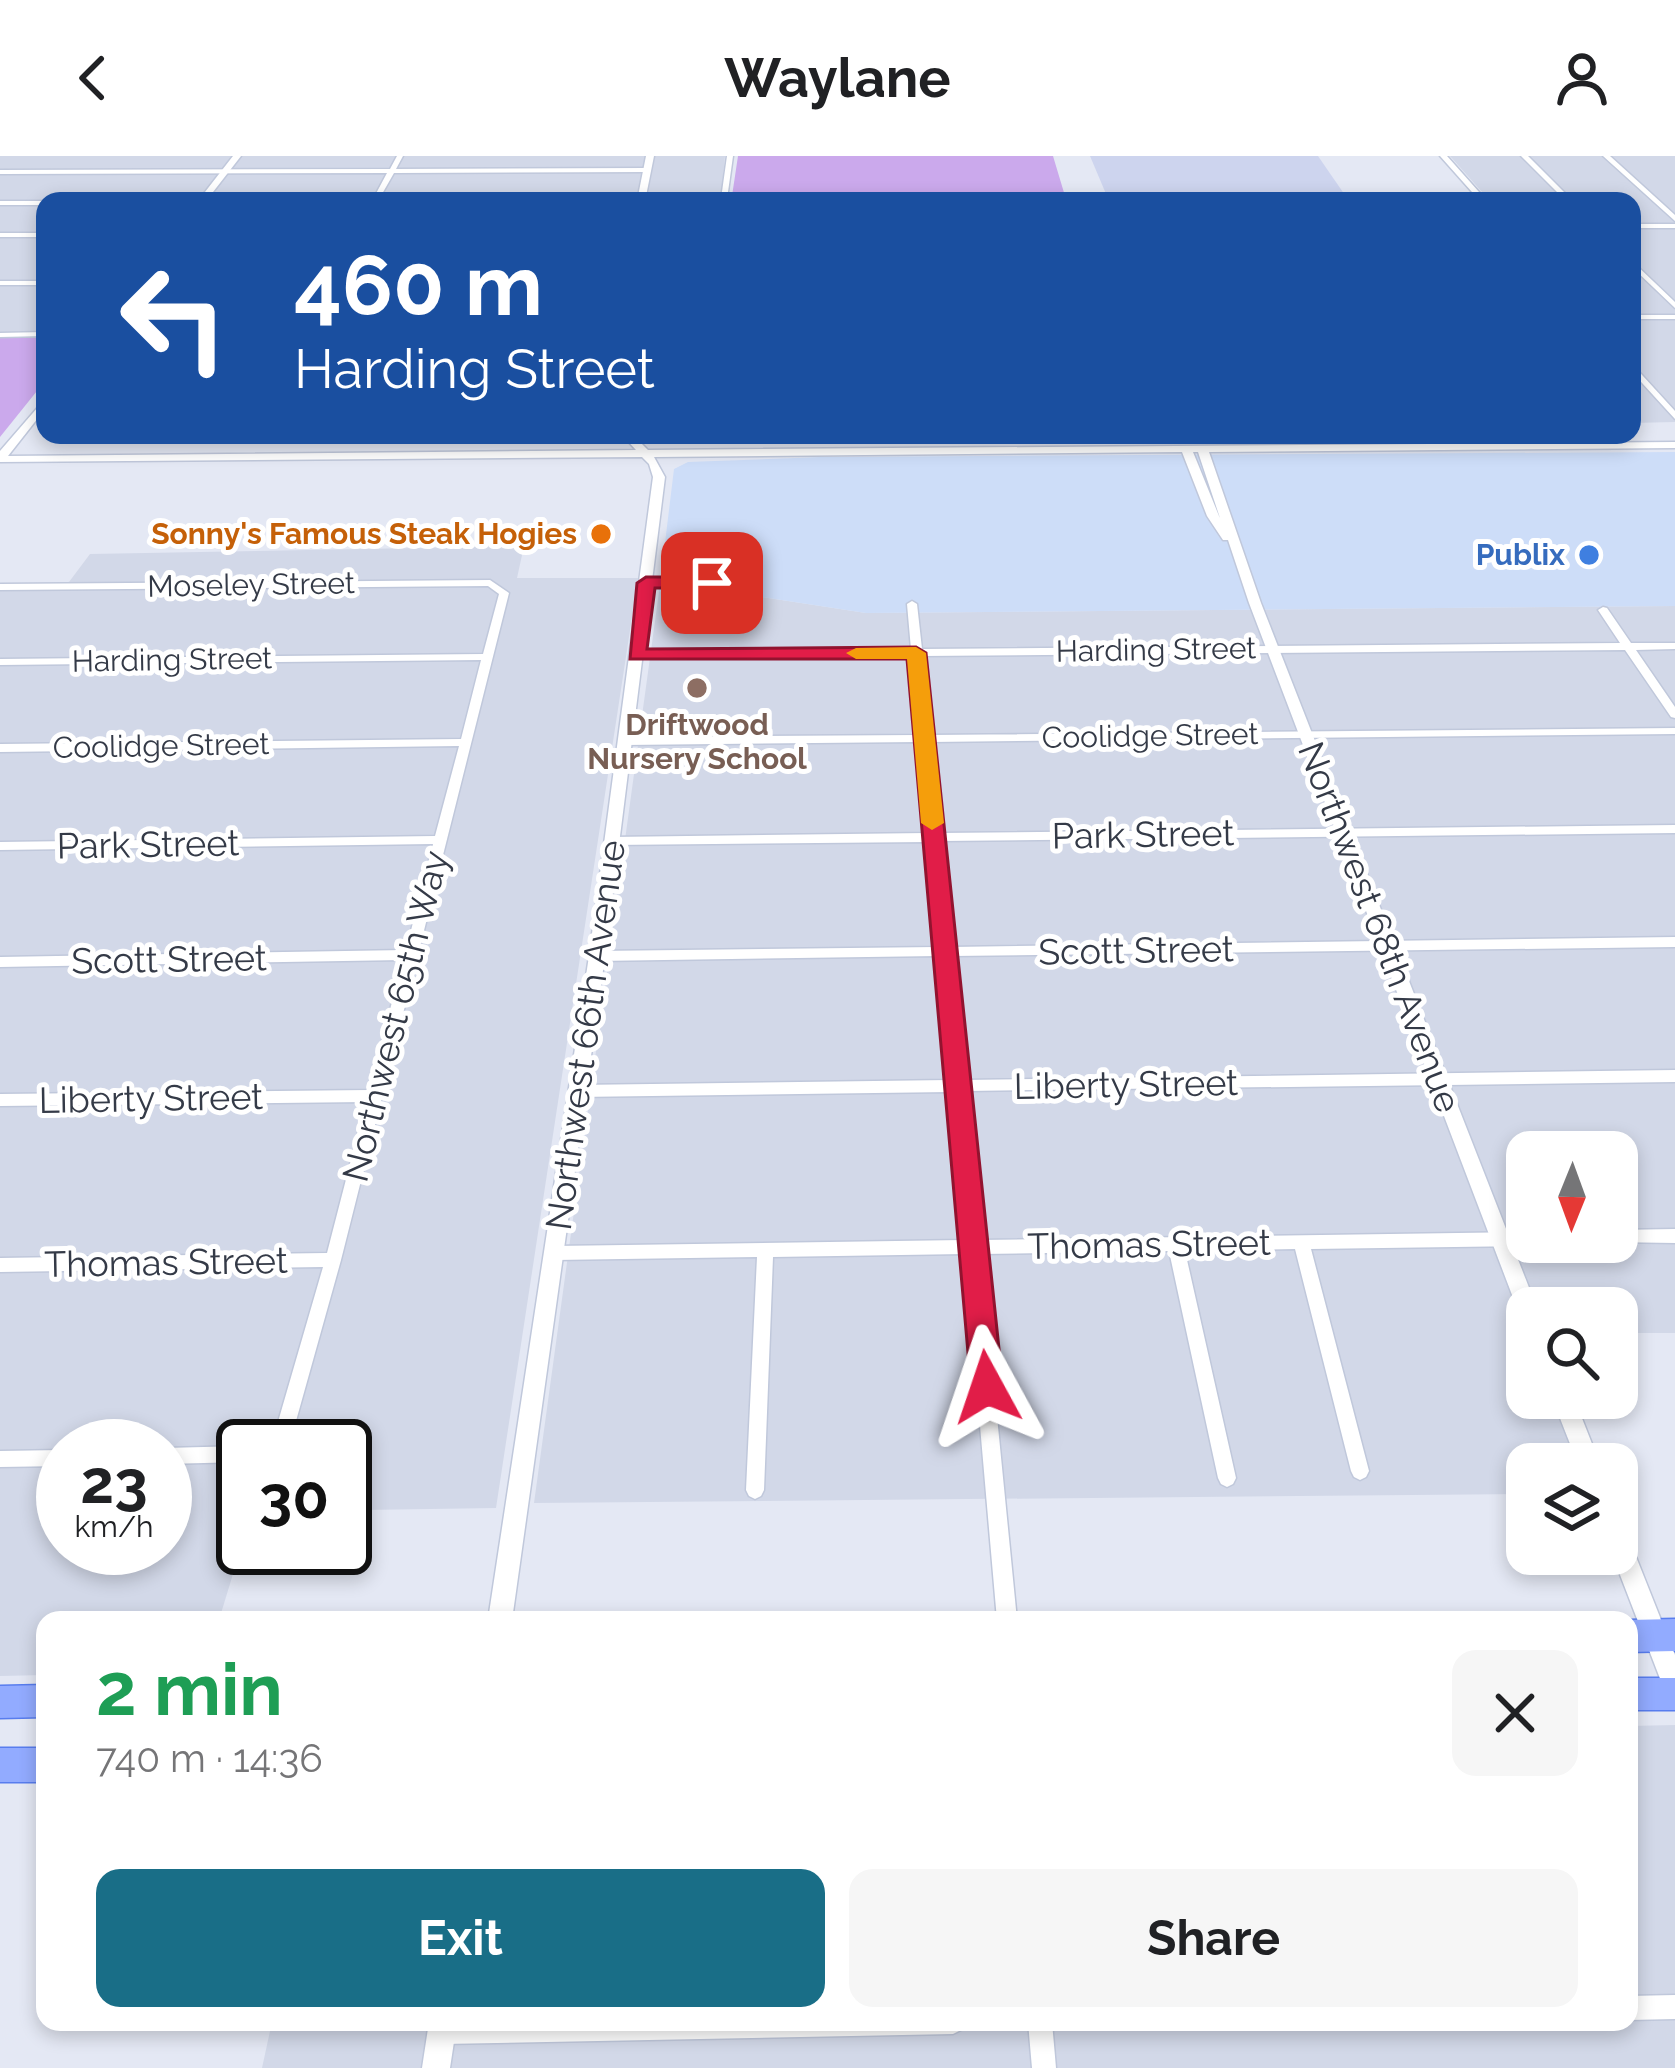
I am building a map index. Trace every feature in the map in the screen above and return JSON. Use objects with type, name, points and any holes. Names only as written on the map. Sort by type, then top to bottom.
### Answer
[{"type":"main road","points":[[1638,1693],[1675,1689]]},
{"type":"main road","points":[[0,1702],[36,1701]]},
{"type":"main road","points":[[0,1765],[36,1765]]},
{"type":"street","points":[[209,192],[237,156]]},
{"type":"street","points":[[380,192],[400,156]]},
{"type":"street","points":[[643,192],[650,156]]},
{"type":"street","points":[[725,192],[730,156]]},
{"type":"street","points":[[1443,156],[1476,192]]},
{"type":"street","points":[[1524,156],[1561,192]]},
{"type":"street","points":[[1606,156],[1675,222]]},
{"type":"street","points":[[2,174],[16,164]]},
{"type":"street","points":[[2,174],[647,170]]},
{"type":"street","points":[[0,203],[36,203]]},
{"type":"street","points":[[1641,225],[1675,222]]},
{"type":"street","points":[[0,235],[36,236]]},
{"type":"street","points":[[1641,272],[1675,306]]},
{"type":"street","points":[[0,283],[36,283]]},
{"type":"street","points":[[1641,317],[1675,317]]},
{"type":"street","points":[[0,334],[36,334]]},
{"type":"street","points":[[1641,377],[1675,416]]},
{"type":"street","points":[[0,459],[36,413]]},
{"type":"street","points":[[608,454],[610,444]]},
{"type":"street","points":[[636,444],[659,477],[673,463],[705,453]]},
{"type":"street","points":[[1137,444],[1140,451]]},
{"type":"street","points":[[1256,444],[1259,450]]},
{"type":"street","points":[[1366,444],[1368,448]]},
{"type":"street","points":[[0,459],[1675,445]]},
{"type":"street","name":"Northwest 68th Avenue","points":[[1187,450],[1213,516],[1233,547],[1519,1287]]},
{"type":"street","name":"Northwest 68th Avenue","points":[[1203,450],[1228,515],[1233,547]]},
{"type":"street","name":"Northwest 66th Avenue","points":[[501,1611],[597,956],[659,477]]},
{"type":"street","points":[[646,583],[712,583]]},
{"type":"street","name":"Moseley Street","points":[[0,587],[500,586]]},
{"type":"street","name":"Northwest 65th Way","points":[[288,1419],[466,742],[504,592],[500,586]]},
{"type":"street","points":[[912,604],[1006,1611]]},
{"type":"street","points":[[1603,610],[1675,715]]},
{"type":"street","name":"Harding Street","points":[[637,655],[1675,646]]},
{"type":"street","name":"Harding Street","points":[[0,662],[487,657]]},
{"type":"street","name":"Coolidge Street","points":[[625,741],[1675,731]]},
{"type":"street","name":"Coolidge Street","points":[[0,748],[466,742]]},
{"type":"street","name":"Park Street","points":[[611,841],[1675,829]]},
{"type":"street","name":"Park Street","points":[[0,847],[440,840]]},
{"type":"street","name":"Scott Street","points":[[597,956],[1675,942]]},
{"type":"street","name":"Scott Street","points":[[0,962],[411,955]]},
{"type":"street","name":"Liberty Street","points":[[577,1091],[1675,1076]]},
{"type":"street","name":"Liberty Street","points":[[0,1100],[375,1096]]},
{"type":"street","points":[[1638,1237],[1675,1236]]},
{"type":"street","name":"Thomas Street","points":[[555,1253],[1506,1239]]},
{"type":"street","points":[[1301,1241],[1360,1472]]},
{"type":"street","points":[[1175,1243],[1227,1478]]},
{"type":"street","points":[[755,1490],[765,1253]]},
{"type":"street","name":"Thomas Street","points":[[0,1264],[333,1260]]},
{"type":"street","points":[[0,1459],[36,1458]]},
{"type":"street","points":[[1631,1575],[1675,1689]]},
{"type":"street","points":[[1638,2008],[1675,2007]]},
{"type":"street","points":[[436,2068],[441,2031]]},
{"type":"street","points":[[1041,2031],[1044,2068]]},
{"type":"shaded area","points":[[0,156],[725,156],[721,192],[36,192],[36,338],[0,338]]},
{"type":"shaded area","points":[[738,156],[1053,156],[1064,192],[733,192]]},
{"type":"shaded area","points":[[1090,156],[1318,156],[1343,192],[1105,192]]},
{"type":"shaded area","points":[[1450,156],[1675,156],[1675,422],[1641,423],[1641,192],[1482,192]]},
{"type":"shaded area","points":[[0,338],[36,338],[36,392],[0,437]]},
{"type":"shaded area","points":[[1675,452],[1675,606],[866,613],[724,591],[659,592],[674,469],[688,462],[821,457]]},
{"type":"shaded area","points":[[524,546],[517,578],[638,578],[496,1508],[372,1510],[372,1419],[216,1419],[216,1575],[233,1575],[222,1611],[36,1611],[36,1675],[0,1676],[0,591],[63,590],[90,554]]},
{"type":"shaded area","points":[[724,591],[866,613],[1675,606],[1675,1333],[1638,1333],[1638,1287],[1506,1287],[1506,1419],[1564,1419],[1576,1443],[1506,1443],[1506,1494],[534,1503],[659,592]]},
{"type":"shaded area","points":[[1675,1725],[1675,2068],[262,2068],[270,2031],[1638,2031],[1638,1726]]},
{"type":"slow traffic","points":[[856,653],[916,653],[932,823]]},
{"type":"place","name":"Sonny's Famous Steak Hogies","points":[[601,534]]},
{"type":"place","name":"Publix","points":[[1589,555]]},
{"type":"place","name":"Driftwood Nursery School","points":[[697,688]]},
{"type":"route","points":[[712,583],[646,583],[637,655],[916,653],[987,1387]]}]
